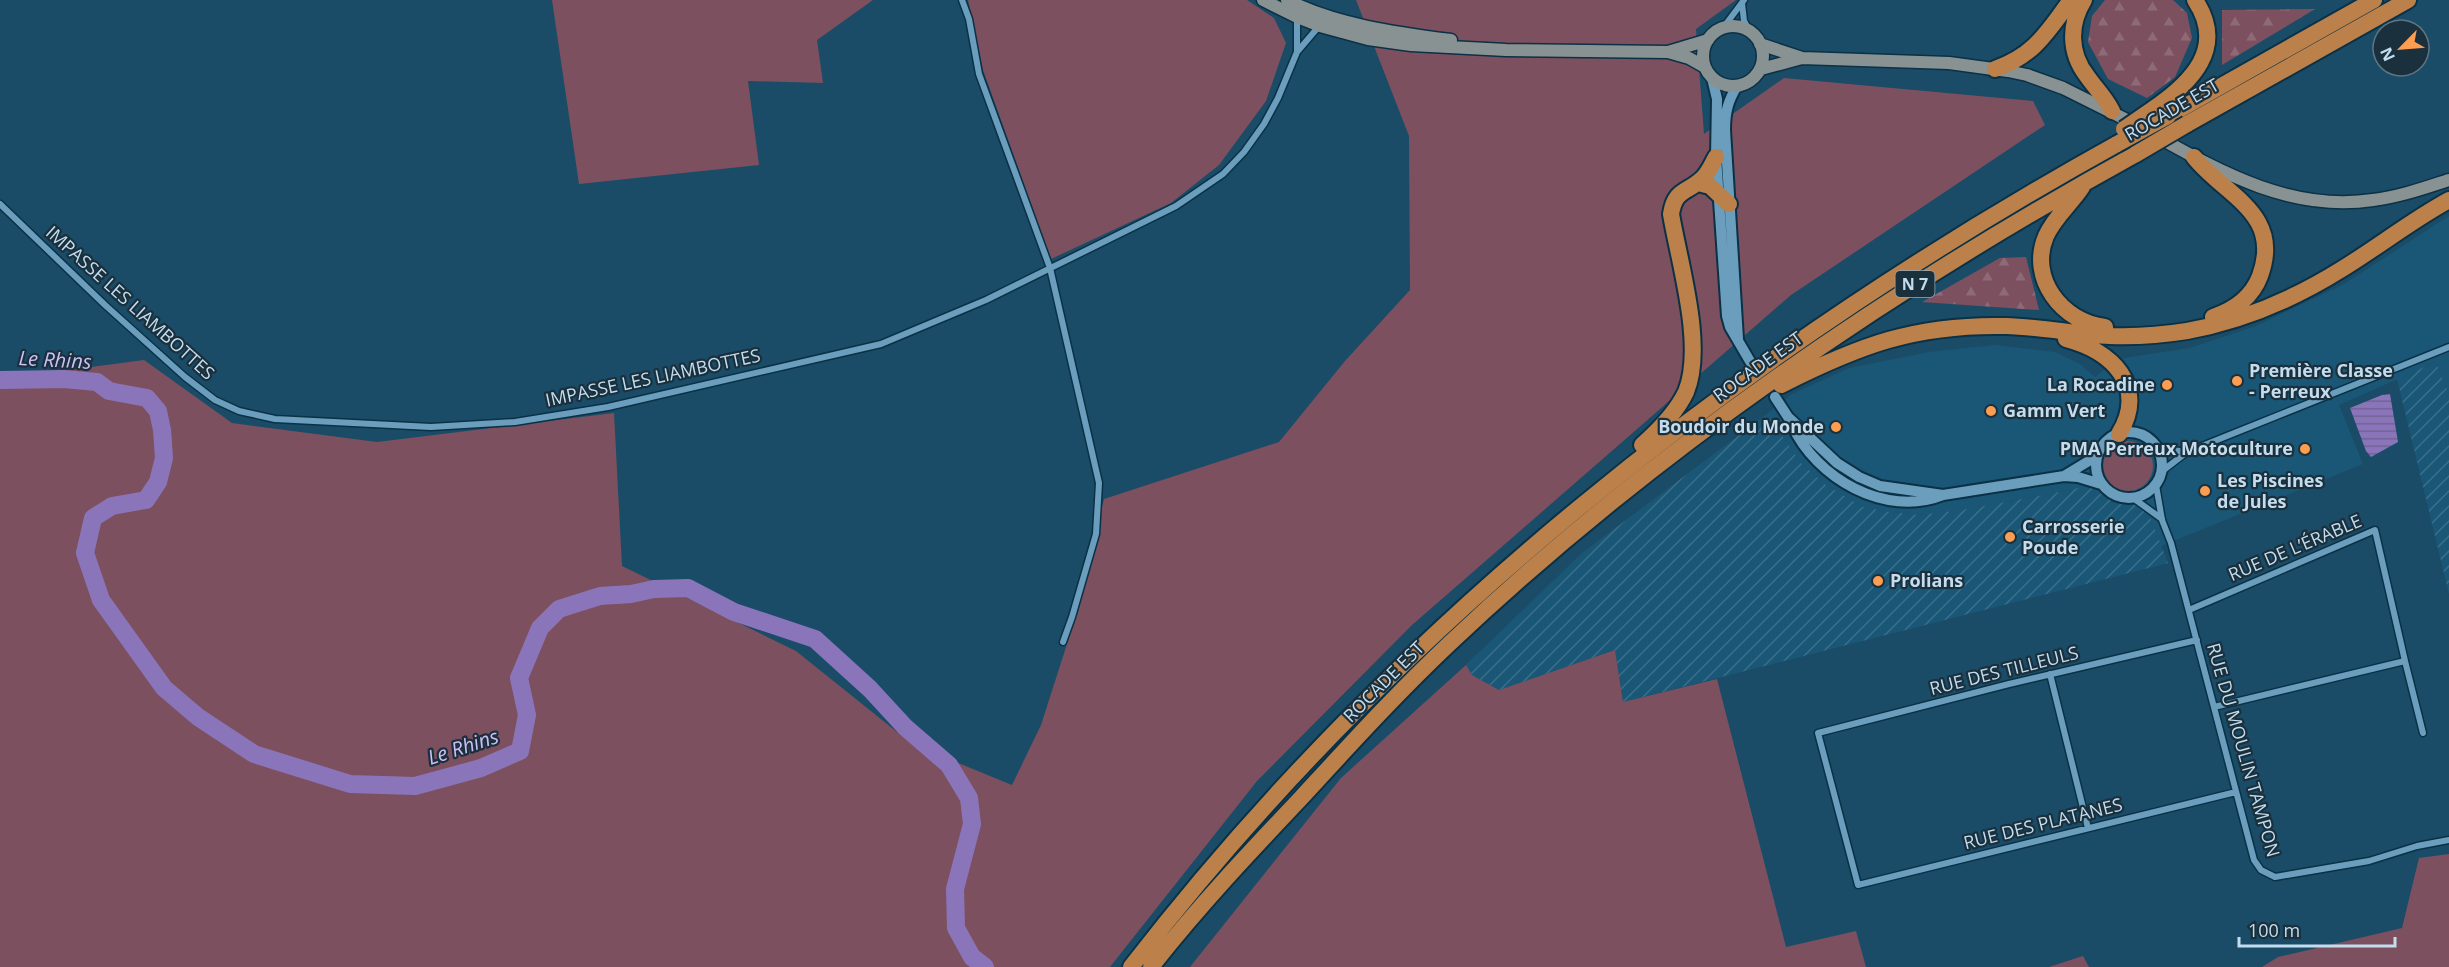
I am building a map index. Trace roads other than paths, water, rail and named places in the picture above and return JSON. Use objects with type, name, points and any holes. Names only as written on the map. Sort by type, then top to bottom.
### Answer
[{"type":"highway","points":[[1995,69],[2033,50],[2071,0]]},
{"type":"highway","points":[[2084,0],[2073,26],[2074,52],[2083,71],[2105,96],[2112,111]]},
{"type":"highway","points":[[2160,113],[2200,65],[2206,47],[2203,16],[2195,0]]},
{"type":"highway","name":"ROCADE EST","points":[[1131,967],[1175,909],[1289,780],[1439,631],[1582,505],[1736,384],[1860,299],[1937,250],[2095,157],[2112,142],[2160,113],[2374,0]]},
{"type":"highway","name":"ROCADE EST","points":[[1151,967],[1216,887],[1375,717],[1449,643],[1552,552],[1680,448],[1752,394],[1870,312],[2085,182],[2408,0]]},
{"type":"highway","points":[[1582,505],[1590,487],[1656,433],[1678,406],[1686,391],[1692,364],[1692,342],[1671,214],[1676,197],[1705,177],[1716,157]]},
{"type":"highway","points":[[2085,182],[2073,201],[2052,225],[2042,251],[2043,275],[2057,302],[2080,321],[2096,326],[2116,328],[2164,326],[2204,320],[2236,306],[2254,288],[2263,266],[2264,243],[2259,223],[2250,209],[2235,193],[2208,174],[2194,157]]},
{"type":"highway","points":[[1698,183],[1718,191],[1729,204]]},
{"type":"highway","points":[[1752,394],[1782,384],[1838,356],[1890,338],[1947,328],[2008,326],[2110,336],[2137,336],[2188,330],[2242,317],[2315,285],[2449,200]]},
{"type":"highway","points":[[2044,328],[2057,337],[2097,350],[2116,367],[2131,396],[2128,415],[2119,434]]},
{"type":"main road","points":[[1263,0],[1320,26],[1368,39],[1411,45],[1506,50],[1668,52],[1689,58],[1705,67]]},
{"type":"main road","points":[[1287,0],[1314,11],[1371,27],[1530,49]]},
{"type":"main road","points":[[1297,17],[1300,13],[1314,11]]},
{"type":"main road","points":[[1668,52],[1708,40],[1723,28],[1736,26],[1749,30],[1761,44],[1763,52],[1761,69]]},
{"type":"main road","points":[[1708,40],[1703,53],[1705,67],[1712,78],[1720,83],[1737,86],[1751,80],[1761,69],[1802,58]]},
{"type":"main road","points":[[1761,44],[1802,58],[1949,63],[2027,75],[2070,91],[2112,111],[2194,157],[2254,186],[2307,200],[2372,201],[2449,180]]},
{"type":"street","points":[[962,0],[969,19],[979,74],[1050,268],[1099,483],[1096,534],[1062,642]]},
{"type":"street","points":[[1723,28],[1743,1]]},
{"type":"street","points":[[1743,1],[1744,21],[1749,30]]},
{"type":"street","points":[[1297,52],[1320,26],[1314,11]]},
{"type":"street","points":[[1297,17],[1297,52]]},
{"type":"street","name":"IMPASSE LES LIAMBOTTES","points":[[0,204],[105,305],[185,377],[215,400],[239,411],[266,417],[327,423],[432,427],[515,422],[608,407],[881,344],[986,300],[1176,206],[1223,174],[1244,152],[1264,124],[1278,98],[1297,52]]},
{"type":"street","points":[[1712,78],[1717,99],[1716,157],[1727,316],[1730,327],[1751,363]]},
{"type":"street","points":[[1737,86],[1729,99],[1725,112],[1738,339]]},
{"type":"street","points":[[2161,472],[2187,452],[2449,347]]},
{"type":"street","points":[[1775,397],[1798,438],[1820,464],[1848,484],[1875,496],[1892,500],[1920,501],[1943,495],[2064,476],[2078,477],[2102,484]]},
{"type":"street","points":[[2119,434],[2140,434],[2157,448],[2162,460],[2161,472],[2156,484],[2142,496],[2133,498],[2115,496],[2102,484],[2096,471],[2097,456],[2105,442],[2119,434]]},
{"type":"street","points":[[2157,448],[2187,452]]},
{"type":"street","points":[[2064,476],[2097,456]]},
{"type":"street","name":"RUE DU MOULIN TAMPON","points":[[2156,484],[2162,520],[2171,543],[2254,860],[2261,870],[2275,877],[2370,861],[2417,846],[2449,840]]},
{"type":"street","points":[[2133,498],[2162,520]]},
{"type":"street","name":"RUE DE L’ÉRABLE","points":[[2189,610],[2375,530],[2405,661]]},
{"type":"street","name":"RUE DES TILLEULS","points":[[1858,885],[1818,733],[2050,674],[2197,640]]},
{"type":"street","points":[[2214,707],[2405,661],[2422,733]]},
{"type":"street","points":[[2050,674],[2088,828]]},
{"type":"street","name":"RUE DES PLATANES","points":[[1858,885],[2236,792]]},
{"type":"waterway","name":"Le Rhins","points":[[0,380],[64,379],[97,382],[109,391],[147,398],[158,411],[164,458],[158,482],[146,500],[112,506],[93,518],[85,553],[101,600],[164,688],[198,717],[254,754],[350,784],[415,786],[481,768],[520,751],[527,715],[519,678],[540,628],[559,609],[600,596],[631,594],[654,589],[688,588],[734,612],[815,639],[870,689],[905,727],[949,765],[969,798],[972,824],[955,889],[956,928],[972,957],[985,967]]},
{"type":"place","name":"Première Classe - Perreux","points":[[2237,381]]},
{"type":"place","name":"La Rocadine","points":[[2167,385]]},
{"type":"place","name":"Gamm Vert","points":[[1991,411]]},
{"type":"place","name":"Boudoir du Monde","points":[[1836,427]]},
{"type":"place","name":"PMA Perreux Motoculture","points":[[2305,449]]},
{"type":"place","name":"Les Piscines de Jules","points":[[2205,491]]},
{"type":"place","name":"Carrosserie Poude","points":[[2010,537]]},
{"type":"place","name":"Prolians","points":[[1878,581]]}]
